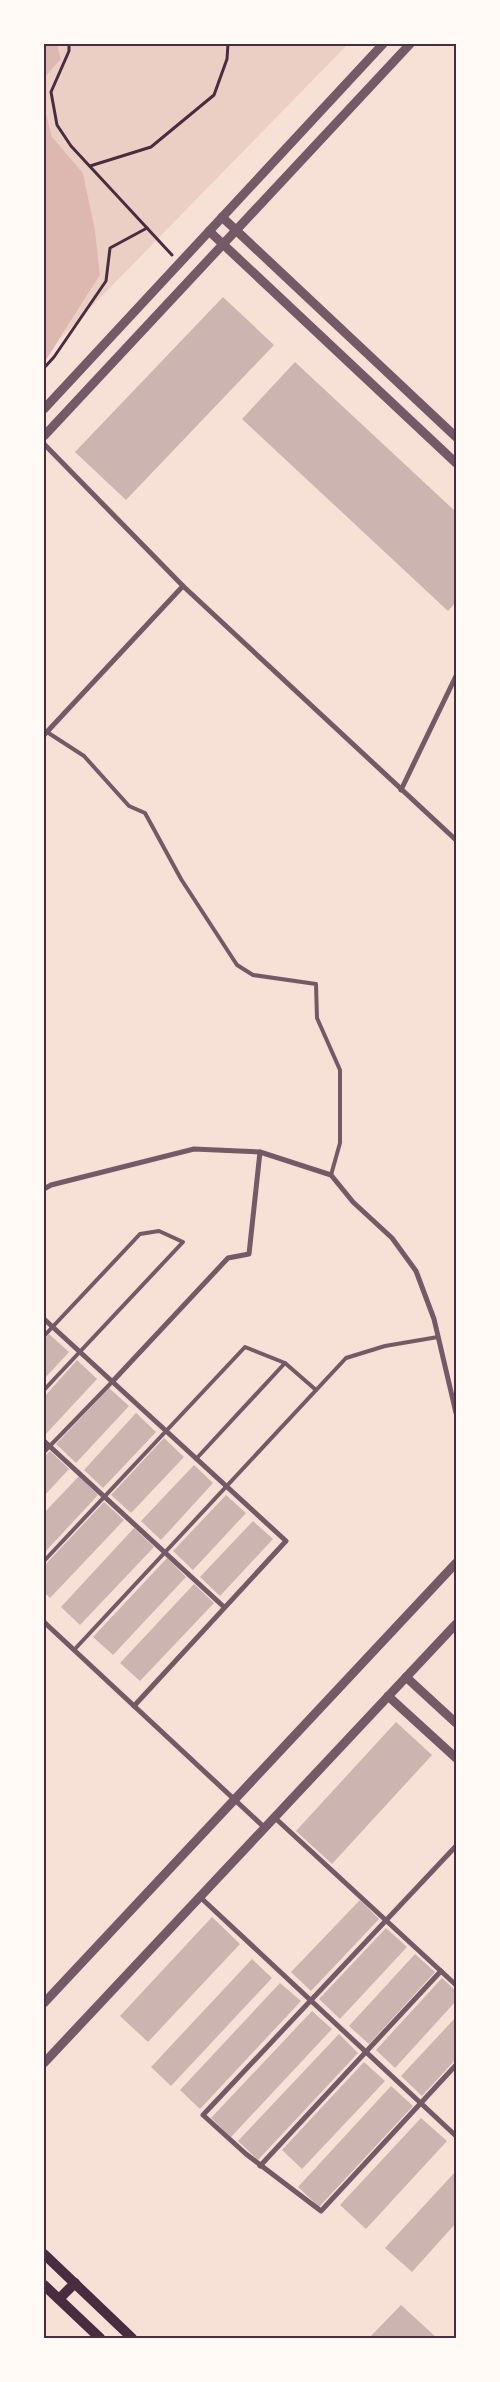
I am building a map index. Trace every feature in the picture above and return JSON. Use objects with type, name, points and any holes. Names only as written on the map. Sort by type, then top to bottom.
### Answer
[{"type":"main road","points":[[44,2254],[132,2338]]},
{"type":"main road","points":[[59,2299],[74,2283]]},
{"type":"main road","points":[[44,2285],[100,2338]]},
{"type":"street","points":[[44,409],[383,44]]},
{"type":"street","points":[[44,436],[410,44]]},
{"type":"street","points":[[222,217],[456,437]]},
{"type":"street","points":[[209,231],[456,463]]},
{"type":"street","points":[[44,444],[183,586],[456,840]]},
{"type":"street","points":[[45,732],[183,586]]},
{"type":"street","points":[[402,790],[456,676]]},
{"type":"street","points":[[44,1189],[51,1185],[194,1149],[260,1152],[332,1176],[353,1202],[392,1238],[416,1271],[438,1337],[456,1413]]},
{"type":"street","points":[[112,1382],[228,1258],[249,1254],[260,1152]]},
{"type":"street","points":[[44,1320],[286,1541],[134,1706]]},
{"type":"street","points":[[44,1441],[224,1608]]},
{"type":"street","points":[[44,2003],[456,1563]]},
{"type":"street","points":[[44,1622],[265,1828]]},
{"type":"street","points":[[44,2063],[456,1624]]},
{"type":"street","points":[[406,1677],[456,1723]]},
{"type":"street","points":[[388,1696],[456,1758]]},
{"type":"street","points":[[274,1817],[456,1985]]},
{"type":"street","points":[[456,1846],[203,2115],[260,2166],[321,2210],[456,2065]]},
{"type":"street","points":[[200,1897],[456,2136]]},
{"type":"street","points":[[260,2166],[441,1971]]},
{"type":"lane","points":[[45,732],[84,756],[129,806],[145,813],[181,878],[237,965],[253,975],[316,984],[318,1018],[340,1070],[340,1143],[332,1176]]},
{"type":"lane","points":[[44,1336],[140,1234],[159,1231],[183,1242],[44,1390]]},
{"type":"lane","points":[[74,1650],[346,1358],[386,1346],[438,1337]]},
{"type":"lane","points":[[44,1560],[245,1348],[285,1363],[316,1390]]},
{"type":"lane","points":[[196,1459],[285,1363]]},
{"type":"lane","points":[[44,1452],[112,1382]]},
{"type":"path","points":[[69,44],[69,51],[51,92],[57,125],[71,146],[180,263]]},
{"type":"path","points":[[90,166],[151,147],[214,95],[227,59],[228,44]]},
{"type":"path","points":[[44,368],[54,357],[106,281],[110,248],[147,228]]},
{"type":"shaded area","points":[[44,44],[57,44],[61,59],[44,78]]},
{"type":"shaded area","points":[[57,44],[348,44],[60,339],[100,275],[95,230],[83,173],[52,137],[44,104],[44,78],[61,59]]},
{"type":"shaded area","points":[[44,104],[52,137],[83,173],[95,230],[100,275],[44,363]]},
{"type":"building","points":[[223,297],[274,345],[126,500],[75,452]]},
{"type":"building","points":[[295,362],[456,512],[456,602],[448,611],[242,419]]},
{"type":"building","points":[[49,1334],[69,1352],[44,1379],[44,1340]]},
{"type":"building","points":[[77,1360],[97,1379],[44,1436],[44,1397]]},
{"type":"building","points":[[109,1388],[129,1406],[76,1463],[56,1444]]},
{"type":"building","points":[[136,1413],[156,1432],[103,1488],[84,1470]]},
{"type":"building","points":[[164,1438],[184,1457],[131,1513],[111,1495]]},
{"type":"building","points":[[50,1451],[69,1469],[44,1496],[44,1457]]},
{"type":"building","points":[[194,1465],[213,1483],[161,1540],[141,1521]]},
{"type":"building","points":[[79,1476],[98,1495],[44,1553],[44,1513]]},
{"type":"building","points":[[226,1495],[246,1513],[193,1570],[173,1551]]},
{"type":"building","points":[[104,1502],[124,1520],[50,1598],[44,1592],[44,1566]]},
{"type":"building","points":[[253,1521],[273,1539],[220,1596],[200,1577]]},
{"type":"building","points":[[134,1528],[154,1547],[80,1625],[61,1607]]},
{"type":"building","points":[[167,1558],[186,1577],[113,1655],[93,1637]]},
{"type":"building","points":[[194,1584],[214,1603],[140,1681],[120,1663]]},
{"type":"building","points":[[396,1722],[432,1755],[332,1864],[296,1831]]},
{"type":"building","points":[[360,1900],[379,1919],[311,1991],[291,1972]]},
{"type":"building","points":[[212,1917],[240,1944],[148,2042],[120,2016]]},
{"type":"building","points":[[386,1928],[407,1947],[340,2019],[319,1999]]},
{"type":"building","points":[[415,1954],[435,1972],[369,2044],[349,2026]]},
{"type":"building","points":[[252,1959],[272,1978],[171,2086],[151,2067]]},
{"type":"building","points":[[442,1978],[456,1991],[456,2001],[395,2068],[376,2050]]},
{"type":"building","points":[[280,1983],[301,2001],[200,2109],[180,2090]]},
{"type":"building","points":[[312,2011],[332,2029],[231,2137],[211,2118]]},
{"type":"building","points":[[456,2017],[456,2059],[422,2096],[401,2076]]},
{"type":"building","points":[[339,2034],[358,2053],[258,2160],[238,2141]]},
{"type":"building","points":[[364,2062],[385,2081],[302,2169],[282,2150]]},
{"type":"building","points":[[391,2086],[413,2106],[319,2207],[298,2187]]},
{"type":"building","points":[[421,2118],[447,2141],[366,2229],[340,2205]]},
{"type":"building","points":[[456,2171],[456,2223],[412,2272],[385,2248]]},
{"type":"building","points":[[401,2305],[437,2338],[369,2338]]}]
